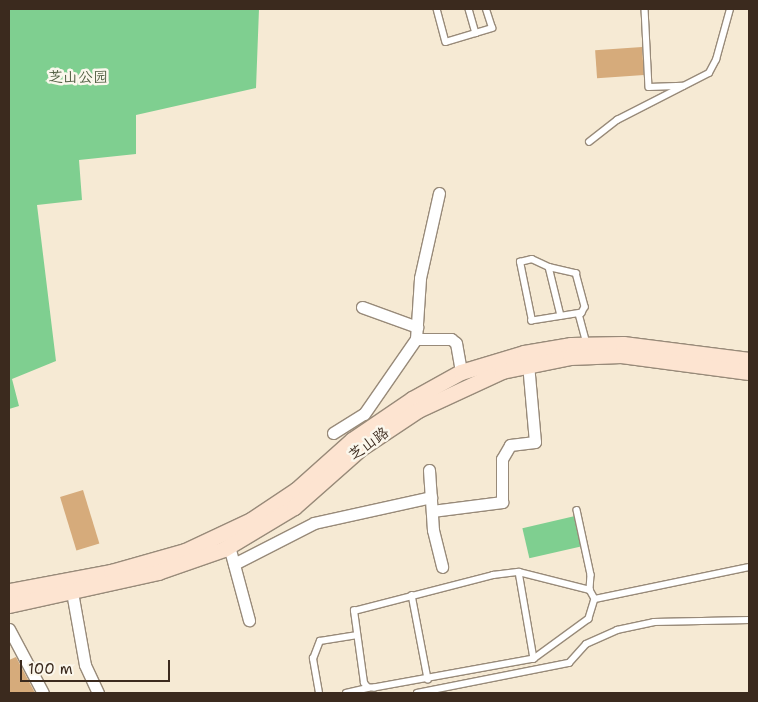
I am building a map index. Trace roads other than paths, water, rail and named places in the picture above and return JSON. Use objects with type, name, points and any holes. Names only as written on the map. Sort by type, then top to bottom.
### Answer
[{"type":"main road","points":[[9,592],[139,564],[185,551],[251,520],[296,490],[352,440],[412,399],[461,372],[524,353],[588,345],[622,344],[749,360]]},
{"type":"main road","name":"芝山路","points":[[9,605],[158,572],[229,546],[294,507],[361,448],[418,410],[471,383],[528,364],[570,357],[622,355],[749,372]]},
{"type":"street","points":[[333,433],[364,414],[416,340],[420,278],[439,193]]},
{"type":"street","points":[[362,307],[417,328]]},
{"type":"street","points":[[416,340],[451,340],[456,343],[461,372]]},
{"type":"street","points":[[432,511],[502,502],[502,459],[510,445],[535,442],[528,364]]},
{"type":"street","points":[[429,470],[432,511],[442,566]]},
{"type":"street","points":[[234,564],[314,523],[431,496]]},
{"type":"street","points":[[229,546],[249,620]]},
{"type":"street","points":[[72,592],[85,665],[98,693]]},
{"type":"street","points":[[9,629],[43,693]]},
{"type":"lane","points":[[437,9],[446,42],[492,28],[486,9]]},
{"type":"lane","points":[[469,9],[476,33]]},
{"type":"lane","points":[[646,9],[649,87],[685,86]]},
{"type":"lane","points":[[589,142],[616,120],[709,73],[716,60],[730,9]]},
{"type":"lane","points":[[532,259],[550,267],[576,273],[585,307],[579,314],[532,321],[520,262],[532,259]]},
{"type":"lane","points":[[550,267],[561,316]]},
{"type":"lane","points":[[579,314],[588,345]]},
{"type":"lane","points":[[346,693],[534,659],[590,619],[595,599],[590,590],[590,575],[577,510]]},
{"type":"lane","points":[[595,599],[749,567]]},
{"type":"lane","points":[[368,688],[356,635],[354,611],[412,595],[519,572],[590,590]]},
{"type":"lane","points":[[519,572],[534,659]]},
{"type":"lane","points":[[412,595],[428,679]]},
{"type":"lane","points":[[417,693],[569,663],[586,644],[617,630],[654,622],[749,620]]},
{"type":"lane","points":[[319,693],[313,659],[320,641],[356,635]]},
{"type":"park label","name":"芝山公园","points":[[78,78]]}]
